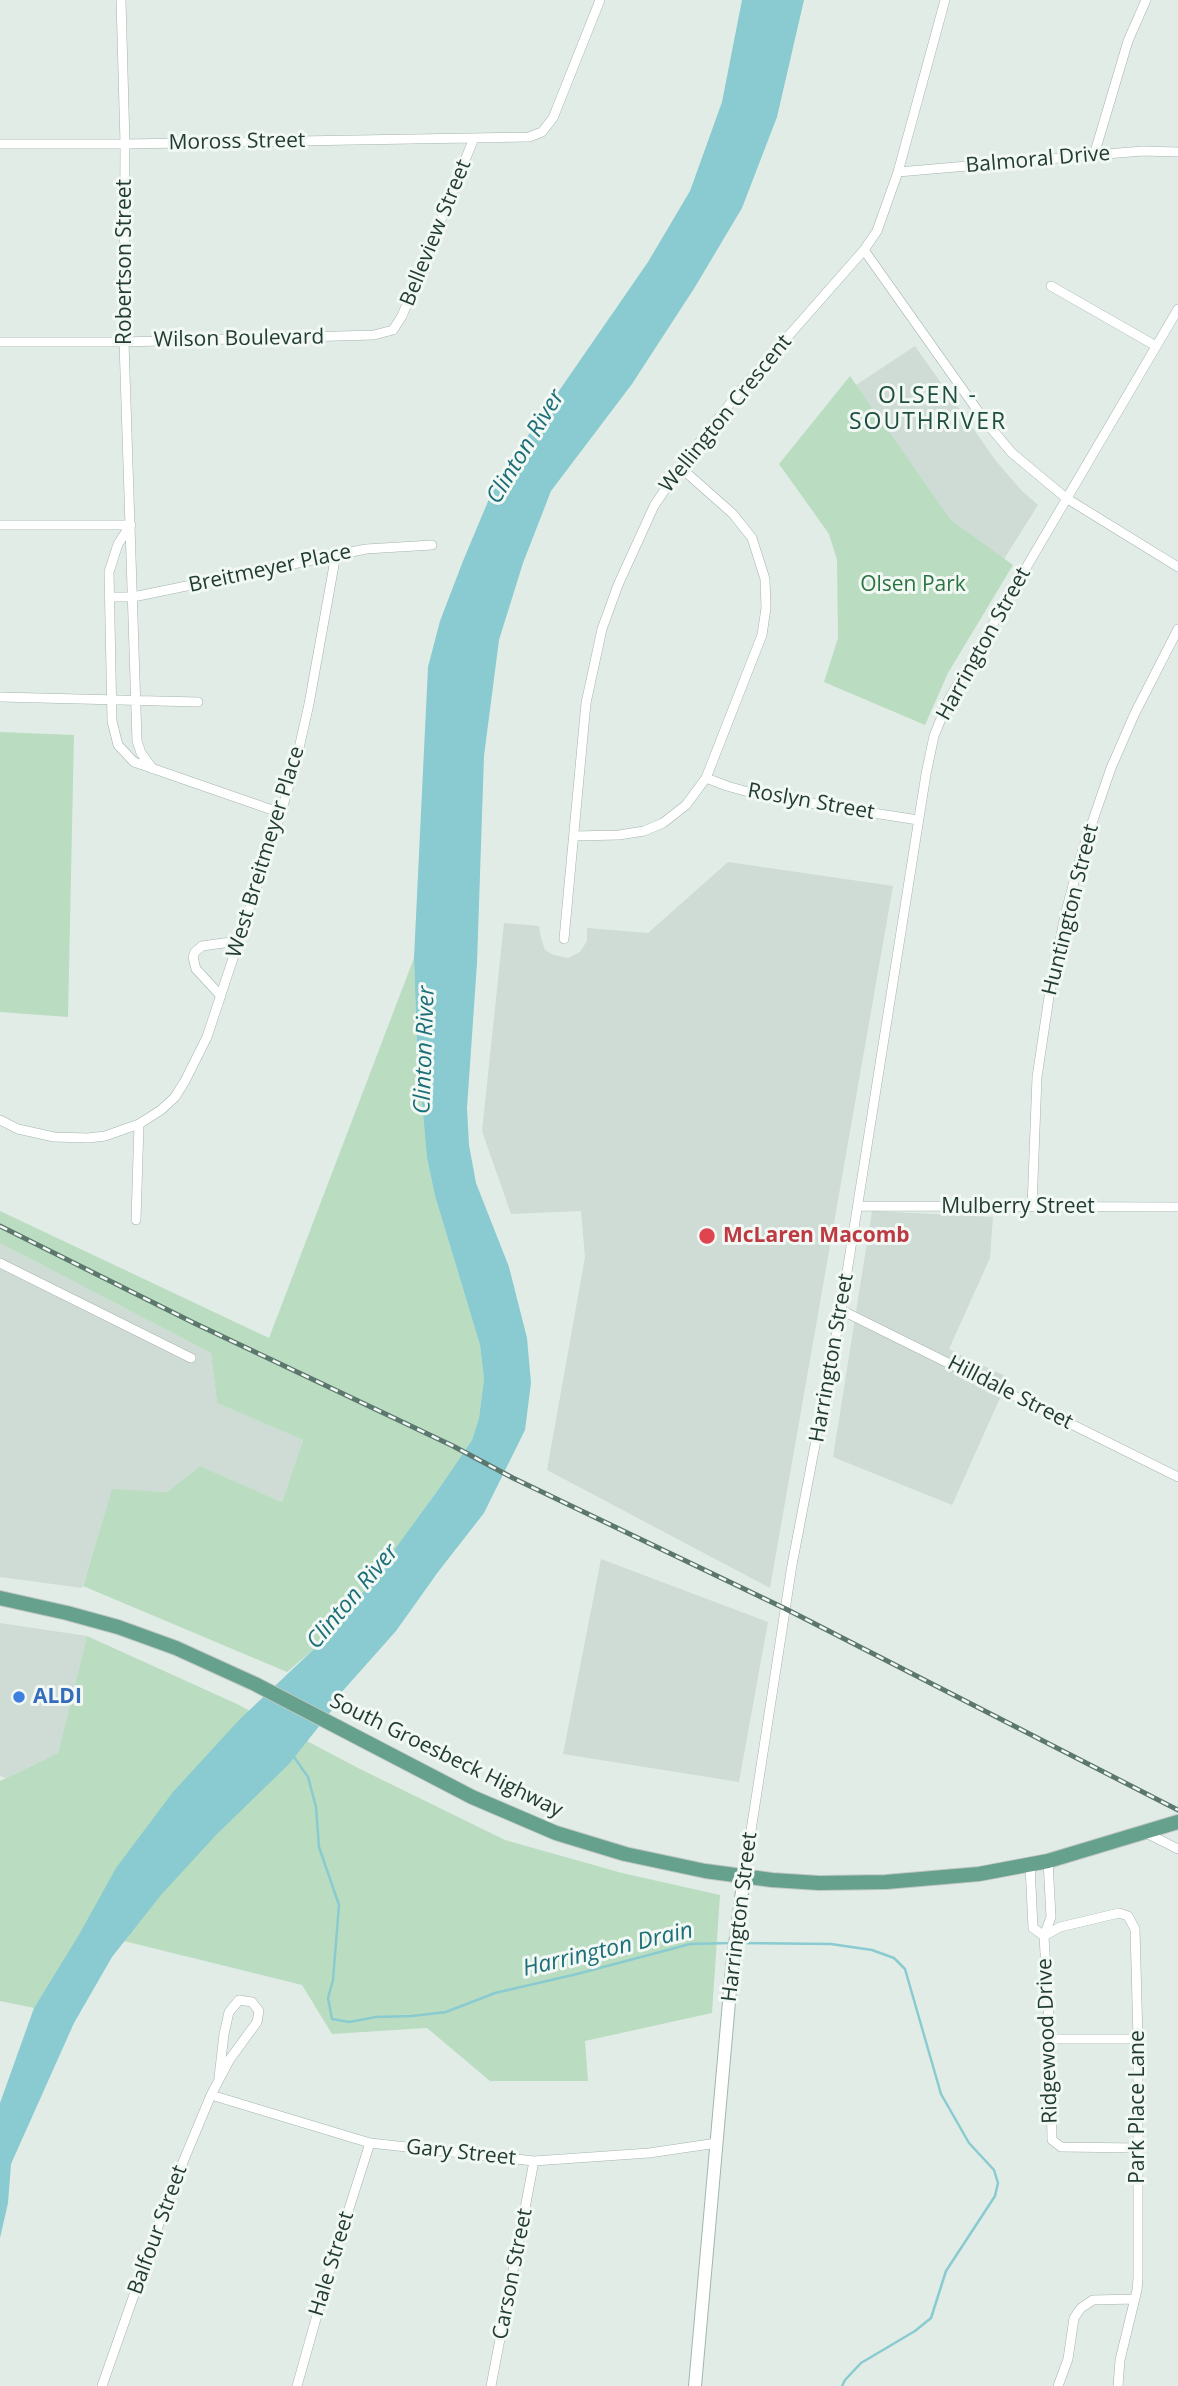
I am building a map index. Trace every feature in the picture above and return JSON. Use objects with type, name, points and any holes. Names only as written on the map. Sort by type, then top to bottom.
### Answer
[{"type":"main road","name":"South Groesbeck Highway","points":[[0,1598],[118,1627],[176,1648],[255,1684],[472,1797],[556,1833],[659,1862],[744,1876],[819,1883],[875,1883],[979,1874],[1030,1865],[1178,1822]]},
{"type":"street","name":"Robertson Street","points":[[121,0],[125,144],[124,342],[136,702],[139,747],[153,769]]},
{"type":"street","name":"Belleview Street","points":[[393,330],[402,316],[474,138],[529,137],[542,132],[553,118],[600,0]]},
{"type":"street","name":"Wellington Crescent","points":[[564,939],[586,703],[602,629],[618,585],[654,506],[680,467],[740,391],[864,250],[877,231],[898,173],[945,0]]},
{"type":"street","points":[[1094,155],[1128,41],[1146,0]]},
{"type":"street","name":"Moross Street","points":[[0,144],[474,138]]},
{"type":"street","name":"Balmoral Drive","points":[[898,173],[1143,151],[1178,152]]},
{"type":"street","points":[[864,250],[1002,442],[1066,498],[1178,567]]},
{"type":"street","points":[[1051,286],[1156,346]]},
{"type":"street","name":"Harrington Street","points":[[695,2386],[737,1923],[792,1564],[859,1206],[918,820],[934,736],[949,699],[1178,309]]},
{"type":"street","name":"Wilson Boulevard","points":[[0,342],[124,342],[374,335],[393,330]]},
{"type":"street","points":[[574,836],[633,834],[663,823],[686,805],[706,778],[762,635],[766,586],[760,556],[744,526],[717,498],[680,467]]},
{"type":"street","points":[[0,525],[131,524],[113,557],[109,572],[114,736],[121,749],[134,762],[281,813]]},
{"type":"street","name":"Breitmeyer Place","points":[[109,597],[133,597],[336,554],[432,545]]},
{"type":"street","name":"West Breitmeyer Place","points":[[0,1120],[18,1129],[70,1138],[105,1136],[139,1124],[168,1103],[185,1082],[207,1037],[281,813],[309,704],[336,554]]},
{"type":"street","name":"Huntington Street","points":[[1032,1208],[1035,1109],[1040,1054],[1051,983],[1068,903],[1082,852],[1111,768],[1140,702],[1178,629]]},
{"type":"street","points":[[0,697],[198,702]]},
{"type":"street","name":"Roslyn Street","points":[[706,778],[759,795],[918,820]]},
{"type":"street","points":[[220,996],[196,969],[193,957],[202,946],[238,941]]},
{"type":"street","points":[[136,1220],[139,1124]]},
{"type":"street","name":"Mulberry Street","points":[[859,1206],[1178,1207]]},
{"type":"street","points":[[0,1263],[191,1358]]},
{"type":"street","name":"Hilldale Street","points":[[841,1310],[1178,1477]]},
{"type":"street","points":[[1146,1833],[1178,1849]]},
{"type":"street","name":"Ridgewood Drive","points":[[1048,1861],[1051,1917],[1044,1936],[1050,2039],[1051,2136],[1060,2147],[1138,2148]]},
{"type":"street","name":"Ridgewood Drive","points":[[1030,1865],[1033,1928],[1044,1936]]},
{"type":"street","name":"Park Place Lane","points":[[1044,1936],[1060,1927],[1119,1913],[1131,1920],[1135,1929],[1138,2278],[1120,2360],[1118,2386]]},
{"type":"street","name":"Balfour Street","points":[[102,2386],[168,2198],[211,2095],[219,2077],[257,2022],[259,2011],[252,2003],[239,2000],[229,2012],[219,2077]]},
{"type":"street","points":[[1050,2039],[1138,2039]]},
{"type":"street","name":"Gary Street","points":[[211,2095],[370,2143],[534,2161],[649,2153],[717,2143]]},
{"type":"street","name":"Hale Street","points":[[297,2386],[332,2262],[370,2143]]},
{"type":"street","name":"Carson Street","points":[[491,2386],[534,2161]]},
{"type":"street","points":[[1058,2386],[1068,2359],[1074,2318],[1081,2308],[1093,2301],[1135,2298]]},
{"type":"shaded area","points":[[915,346],[996,461],[1038,505],[1004,559],[951,520],[856,385]]},
{"type":"shaded area","name":"McLaren Macomb","points":[[728,862],[893,886],[770,1588],[547,1470],[585,1257],[581,1211],[511,1214],[482,1131],[504,923],[539,926],[545,950],[568,958],[580,952],[587,941],[587,928],[648,933]]},
{"type":"shaded area","points":[[872,1211],[993,1217],[990,1258],[949,1349],[1009,1378],[952,1505],[833,1457]]},
{"type":"shaded area","points":[[0,1243],[211,1353],[217,1403],[303,1440],[282,1502],[200,1466],[167,1492],[112,1490],[82,1588],[0,1577]]},
{"type":"shaded area","points":[[601,1559],[768,1622],[739,1782],[563,1754]]},
{"type":"shaded area","points":[[0,1623],[87,1636],[58,1753],[6,1778],[0,1776]]},
{"type":"green space","name":"Olsen Park","points":[[850,376],[951,520],[1013,565],[948,673],[925,725],[824,682],[838,638],[837,560],[829,534],[779,464]]},
{"type":"green space","points":[[0,732],[74,735],[68,1017],[0,1012]]},
{"type":"green space","points":[[414,958],[417,1048],[427,1158],[435,1196],[480,1345],[484,1379],[479,1418],[472,1440],[351,1609],[315,1648],[287,1672],[83,1586],[112,1489],[167,1492],[200,1466],[282,1502],[303,1440],[217,1403],[211,1353],[0,1243],[0,1211],[269,1338]]},
{"type":"green space","points":[[87,1636],[237,1704],[360,1769],[505,1840],[622,1873],[720,1895],[712,2013],[585,2041],[588,2081],[490,2081],[427,2028],[332,2034],[302,1985],[81,1933],[34,2008],[0,2001],[0,1781],[58,1753]]},
{"type":"water","name":"Clinton River","points":[[742,0],[804,0],[777,117],[742,208],[695,287],[632,384],[551,491],[523,563],[499,640],[484,756],[477,963],[467,1108],[469,1145],[476,1183],[509,1267],[527,1338],[531,1383],[525,1430],[484,1513],[396,1631],[340,1694],[336,1705],[289,1764],[216,1835],[161,1895],[112,1957],[74,2023],[11,2164],[8,2203],[0,2238],[0,2103],[34,2008],[116,1868],[173,1792],[239,1720],[315,1648],[351,1609],[472,1440],[479,1418],[484,1379],[480,1345],[435,1196],[427,1158],[417,1048],[414,958],[428,667],[440,621],[463,561],[505,469],[648,262],[690,191],[722,102]]},
{"type":"waterway","name":"Harrington Drain","points":[[294,1757],[308,1777],[316,1807],[319,1847],[339,1905],[333,1980],[328,1998],[332,2019],[349,2022],[376,2017],[446,2012],[495,1993],[690,1944],[732,1943]]},
{"type":"waterway","name":"Harrington Drain","points":[[739,1943],[831,1944],[872,1950],[894,1958],[905,1969],[941,2094],[969,2143],[994,2170],[998,2183],[995,2196],[946,2271],[931,2318],[915,2331],[861,2363],[842,2386]]},
{"type":"railway","points":[[0,1226],[194,1323],[786,1609],[1178,1810]]},
{"type":"place","name":"McLaren Macomb","points":[[707,1236]]},
{"type":"place","name":"ALDI","points":[[19,1697]]},
{"type":"district","name":"OLSEN - SOUTHRIVER","points":[[928,409]]}]
